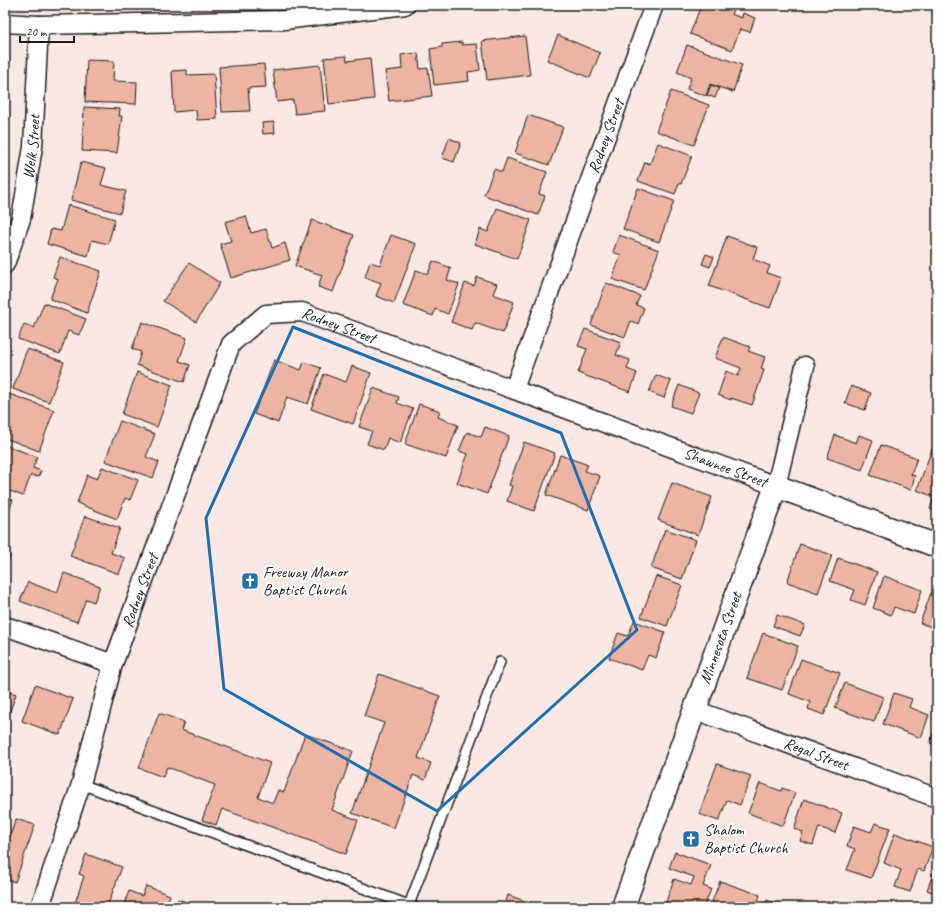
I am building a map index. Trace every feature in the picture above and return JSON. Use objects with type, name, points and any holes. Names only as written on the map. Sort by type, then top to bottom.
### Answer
[{"type":"street","points":[[5,23],[39,25],[284,20],[406,5]]},
{"type":"street","name":"Rodney Street","points":[[40,907],[81,784],[113,664],[231,344],[266,314],[302,312],[514,389],[648,6]]},
{"type":"street","name":"Welk Street","points":[[5,264],[20,219],[33,147],[39,25]]},
{"type":"street","name":"Minnesota Street","points":[[623,907],[776,486],[805,366]]},
{"type":"street","name":"Shawnee Street","points":[[514,389],[937,546]]},
{"type":"street","points":[[5,626],[113,664]]},
{"type":"street","name":"Regal Street","points":[[695,710],[937,798]]},
{"type":"lane","points":[[81,784],[412,906],[500,662]]},
{"type":"highlighted area","points":[[293,327],[561,433],[637,630],[437,811],[224,689],[206,518]]},
{"type":"building","points":[[701,5],[726,5],[734,8],[731,14],[742,18],[743,13],[755,18],[750,32],[740,29],[732,50],[690,34]]},
{"type":"building","points":[[558,35],[600,53],[590,78],[547,60]]},
{"type":"building","points":[[525,36],[530,75],[487,80],[482,41]]},
{"type":"building","points":[[462,42],[462,45],[477,44],[480,70],[468,72],[469,81],[434,85],[430,49],[442,47],[442,44]]},
{"type":"building","points":[[687,45],[742,65],[733,92],[710,84],[706,96],[687,89],[691,78],[677,72]]},
{"type":"building","points":[[418,53],[420,69],[428,68],[432,96],[389,101],[385,71],[402,69],[401,55]]},
{"type":"building","points":[[346,56],[347,61],[370,58],[374,99],[329,104],[324,58]]},
{"type":"building","points":[[87,60],[114,61],[113,81],[137,82],[136,104],[85,102]]},
{"type":"building","points":[[264,64],[266,87],[248,88],[250,111],[222,112],[219,67]]},
{"type":"building","points":[[320,65],[325,111],[295,114],[293,100],[277,102],[273,70]]},
{"type":"building","points":[[187,70],[187,75],[214,74],[217,119],[197,120],[196,110],[174,112],[172,71]]},
{"type":"building","points":[[711,85],[719,88],[715,98],[707,95]]},
{"type":"building","points":[[671,91],[709,105],[694,145],[656,131]]},
{"type":"building","points":[[84,107],[120,109],[119,116],[122,116],[117,153],[82,151]]},
{"type":"building","points":[[528,115],[563,127],[549,165],[515,153]]},
{"type":"building","points":[[274,122],[275,133],[263,134],[262,123]]},
{"type":"building","points":[[449,138],[461,143],[454,162],[442,158]]},
{"type":"building","points":[[658,143],[692,156],[681,184],[679,183],[675,194],[638,181],[645,162],[650,164]]},
{"type":"building","points":[[507,158],[547,172],[539,194],[545,196],[538,215],[484,195],[494,169],[502,172]]},
{"type":"building","points":[[81,162],[106,168],[101,185],[126,191],[120,213],[71,200]]},
{"type":"building","points":[[638,188],[674,201],[659,242],[623,229]]},
{"type":"building","points":[[68,205],[115,219],[108,244],[92,240],[88,256],[47,244],[51,229],[61,231]]},
{"type":"building","points":[[497,208],[531,220],[517,259],[475,244],[480,229],[488,232]]},
{"type":"building","points":[[246,216],[251,233],[266,229],[272,248],[285,243],[290,260],[231,278],[220,244],[231,241],[225,222]]},
{"type":"building","points":[[312,220],[354,235],[333,292],[318,287],[322,275],[295,266]]},
{"type":"building","points":[[391,235],[416,244],[394,303],[376,296],[381,283],[365,277],[370,262],[380,265]]},
{"type":"building","points":[[619,235],[659,250],[644,290],[612,279],[621,255],[613,252]]},
{"type":"building","points":[[727,236],[757,247],[753,259],[770,266],[767,273],[781,278],[770,308],[709,286]]},
{"type":"building","points":[[706,254],[714,257],[710,267],[702,264]]},
{"type":"building","points":[[60,257],[101,271],[87,313],[50,299],[58,279],[53,277]]},
{"type":"building","points":[[433,261],[451,268],[447,280],[459,284],[448,314],[435,309],[433,316],[403,305],[416,270],[428,274]]},
{"type":"building","points":[[189,263],[220,283],[196,322],[163,301]]},
{"type":"building","points":[[477,277],[497,284],[493,294],[514,302],[503,333],[475,323],[472,330],[451,322],[465,283],[474,286]]},
{"type":"building","points":[[606,283],[640,296],[636,305],[644,308],[638,324],[631,321],[625,337],[591,325]]},
{"type":"building","points":[[44,303],[86,319],[79,335],[68,331],[60,354],[18,339],[24,324],[34,328]]},
{"type":"building","points":[[142,322],[187,338],[179,361],[190,365],[184,382],[137,365],[141,352],[132,349]]},
{"type":"building","points":[[585,329],[621,342],[616,355],[630,360],[627,369],[637,373],[630,392],[578,373],[587,349],[578,346]]},
{"type":"building","points":[[723,337],[750,347],[748,351],[765,357],[761,369],[764,370],[752,405],[718,395],[726,371],[738,376],[741,368],[715,358]]},
{"type":"building","points":[[27,349],[64,362],[49,402],[13,389]]},
{"type":"building","points":[[274,360],[301,370],[304,362],[321,368],[308,404],[287,397],[278,423],[254,414]]},
{"type":"building","points":[[352,366],[371,373],[353,424],[311,409],[324,374],[346,382]]},
{"type":"building","points":[[137,372],[172,385],[157,427],[122,414]]},
{"type":"building","points":[[656,375],[671,381],[664,398],[649,392]]},
{"type":"building","points":[[679,385],[699,393],[691,413],[671,406]]},
{"type":"building","points":[[851,386],[871,393],[865,410],[845,403]]},
{"type":"building","points":[[373,388],[399,397],[397,403],[413,409],[400,443],[388,438],[384,450],[367,444],[372,431],[359,427]]},
{"type":"building","points":[[9,394],[54,410],[39,451],[5,438],[5,406]]},
{"type":"building","points":[[419,404],[440,411],[438,417],[458,425],[446,458],[405,444]]},
{"type":"building","points":[[120,421],[155,434],[146,457],[159,462],[153,478],[105,461]]},
{"type":"building","points":[[485,427],[509,436],[487,494],[457,483],[468,454],[459,451],[467,432],[481,437]]},
{"type":"building","points":[[835,435],[856,443],[859,435],[873,440],[862,470],[827,458]]},
{"type":"building","points":[[524,442],[555,453],[534,511],[507,501],[512,486],[509,485]]},
{"type":"building","points":[[5,445],[37,457],[33,468],[41,471],[38,477],[31,475],[23,496],[5,489],[9,471],[5,470]]},
{"type":"building","points":[[881,445],[917,458],[911,475],[915,476],[911,490],[870,475]]},
{"type":"building","points":[[932,449],[937,451],[937,512],[930,509],[934,497],[917,490]]},
{"type":"building","points":[[560,455],[588,465],[585,471],[600,476],[588,510],[546,495]]},
{"type":"building","points":[[102,467],[138,480],[130,500],[125,498],[117,519],[77,503],[87,475],[97,479]]},
{"type":"building","points":[[672,483],[712,497],[698,535],[658,520]]},
{"type":"building","points":[[5,497],[13,500],[5,522]]},
{"type":"building","points":[[85,516],[120,528],[111,553],[125,558],[119,574],[70,556]]},
{"type":"building","points":[[665,529],[696,540],[682,579],[651,568]]},
{"type":"building","points":[[800,544],[832,555],[818,593],[787,582]]},
{"type":"building","points":[[5,554],[10,556],[5,570]]},
{"type":"building","points":[[838,558],[877,572],[865,605],[851,600],[855,590],[830,581]]},
{"type":"building","points":[[64,573],[100,586],[94,602],[86,599],[77,622],[20,601],[28,582],[57,593]]},
{"type":"building","points":[[656,576],[682,585],[667,626],[641,617]]},
{"type":"building","points":[[884,576],[922,590],[914,614],[894,607],[891,615],[873,608]]},
{"type":"building","points":[[931,593],[937,596],[937,629],[920,623]]},
{"type":"building","points":[[777,615],[805,625],[800,636],[773,626]]},
{"type":"building","points":[[634,621],[665,632],[656,658],[648,655],[642,670],[609,658],[618,633],[628,636]]},
{"type":"building","points":[[763,633],[798,646],[782,690],[747,678]]},
{"type":"building","points":[[801,659],[840,673],[824,715],[808,709],[810,702],[789,694]]},
{"type":"building","points":[[379,674],[440,696],[418,758],[431,763],[425,780],[413,775],[394,828],[352,813],[384,723],[364,716]]},
{"type":"building","points":[[845,683],[883,697],[874,722],[835,708]]},
{"type":"building","points":[[35,685],[73,699],[60,735],[22,721]]},
{"type":"building","points":[[5,690],[16,694],[5,725]]},
{"type":"building","points":[[894,693],[912,699],[909,707],[929,715],[921,738],[883,724]]},
{"type":"building","points":[[159,713],[184,722],[181,730],[270,763],[258,797],[273,803],[278,790],[284,792],[305,734],[353,751],[332,810],[358,820],[346,854],[222,809],[216,825],[202,820],[215,785],[167,767],[163,777],[139,768]]},
{"type":"building","points":[[937,723],[937,745],[930,743]]},
{"type":"building","points":[[717,764],[751,776],[740,805],[727,800],[719,821],[699,814]]},
{"type":"building","points":[[760,783],[781,791],[782,788],[795,793],[783,826],[748,813]]},
{"type":"building","points":[[804,799],[842,813],[835,833],[819,827],[813,845],[800,841],[803,832],[794,829]]},
{"type":"building","points":[[16,819],[35,825],[15,882],[5,879],[5,849]]},
{"type":"building","points":[[875,823],[890,828],[871,878],[847,870],[855,849],[847,846],[854,826],[871,832]]},
{"type":"building","points":[[895,833],[933,847],[924,871],[918,869],[910,892],[895,887],[901,870],[884,863]]},
{"type":"building","points":[[675,852],[711,865],[703,886],[711,889],[704,907],[680,907],[666,902],[674,879],[691,885],[694,877],[669,868]]},
{"type":"building","points":[[86,854],[122,867],[107,907],[87,907],[75,903],[84,876],[79,874]]},
{"type":"building","points":[[937,863],[937,894],[927,890]]},
{"type":"building","points":[[720,881],[760,895],[756,907],[710,907]]},
{"type":"building","points":[[146,886],[170,895],[166,907],[123,907],[129,891],[142,896]]},
{"type":"building","points":[[508,895],[541,907],[504,907]]},
{"type":"building","points":[[178,899],[199,907],[175,907]]},
{"type":"building","points":[[767,900],[787,907],[764,907]]},
{"type":"place","name":"Freeway Manor Baptist Church","points":[[250,581]]},
{"type":"place","name":"Shalom Baptist Church","points":[[691,839]]}]
